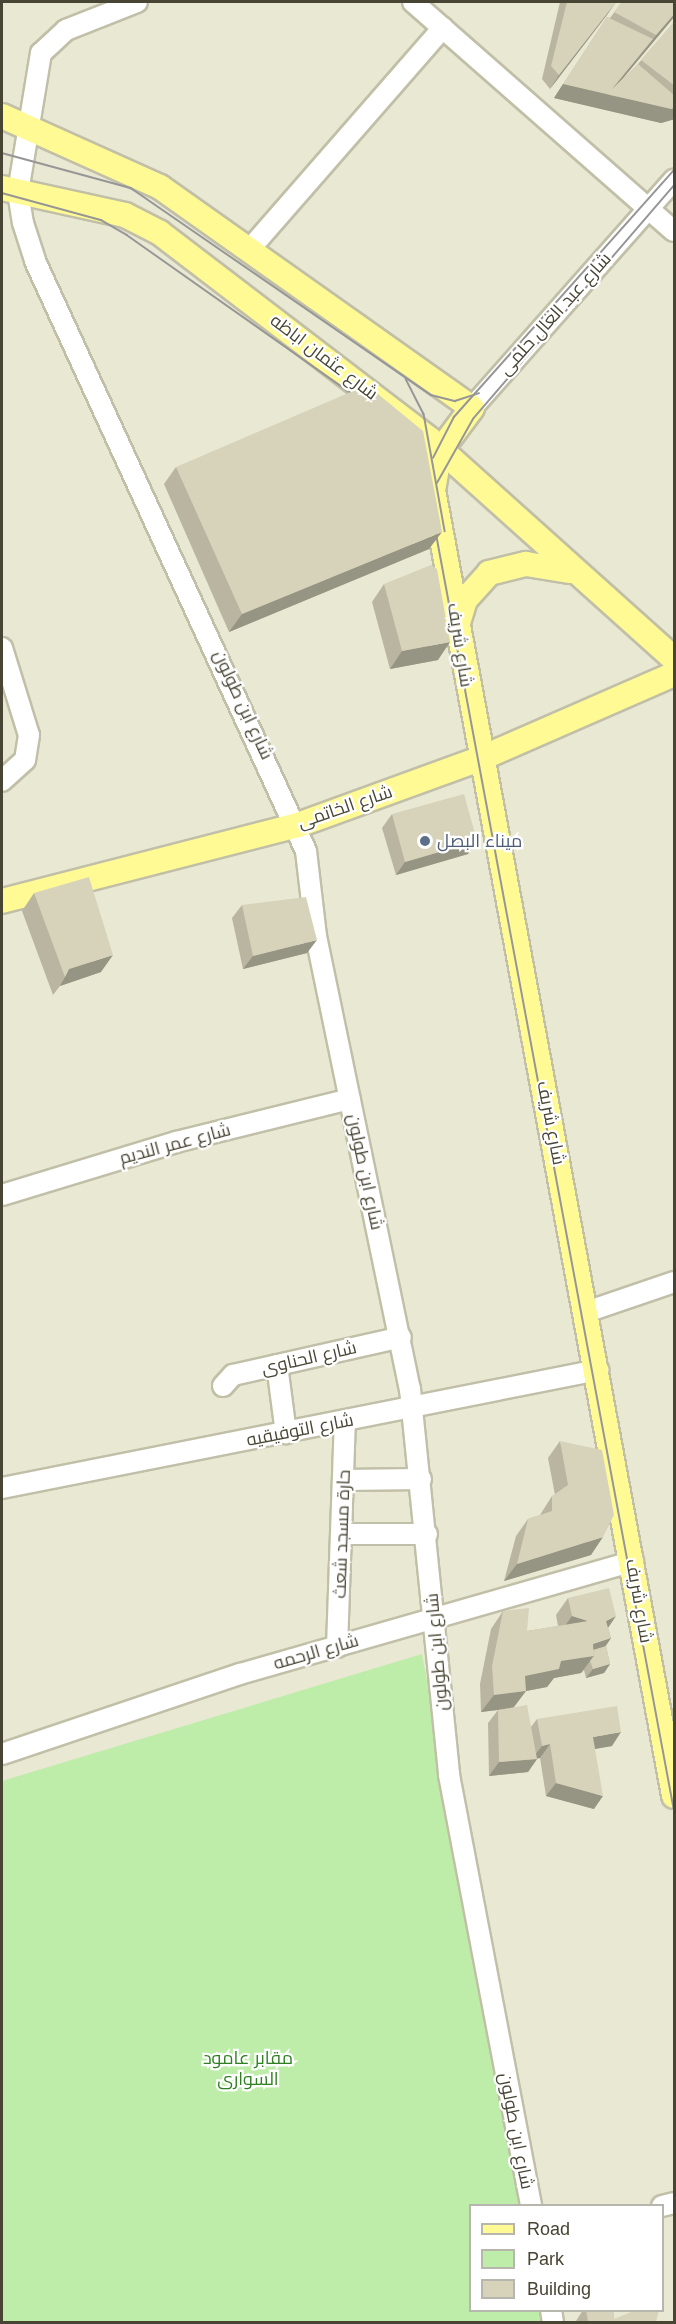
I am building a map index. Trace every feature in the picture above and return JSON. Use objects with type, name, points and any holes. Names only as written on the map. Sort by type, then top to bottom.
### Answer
[{"type":"main road","points":[[2,116],[137,175],[249,250],[472,408]]},
{"type":"main road","name":"شارع عثمان اباظه","points":[[10,190],[125,215],[160,233],[440,451],[570,571],[675,659]]},
{"type":"main road","name":"شارع عبد العال حلمى","points":[[440,451],[472,408]]},
{"type":"main road","name":"شارع شريف","points":[[440,451],[433,490],[479,759],[589,1311],[633,1561],[669,1736],[675,1796]]},
{"type":"main road","points":[[457,626],[465,600],[489,573],[526,564],[570,571]]},
{"type":"main road","name":"شارع الخاتمى","points":[[2,901],[132,863],[298,825],[479,759],[675,674]]},
{"type":"street","points":[[10,190],[30,128],[34,75],[52,40],[137,2]]},
{"type":"street","points":[[413,2],[675,231]]},
{"type":"street","points":[[249,250],[443,28]]},
{"type":"street","name":"شارع عبد العال حلمى","points":[[472,408],[675,180]]},
{"type":"street","name":"شارع ابن طولون","points":[[10,190],[35,261],[298,825],[350,1099],[401,1337],[413,1408],[449,1775],[531,2204]]},
{"type":"street","points":[[2,648],[26,719],[25,760],[2,781]]},
{"type":"street","name":"شارع عمر النديم","points":[[2,1195],[176,1142],[350,1099]]},
{"type":"street","points":[[589,1311],[675,1282]]},
{"type":"street","name":"شارع الحناوى","points":[[223,1386],[233,1375],[401,1337]]},
{"type":"street","points":[[277,1365],[286,1433]]},
{"type":"street","name":"شارع التوفيقيه","points":[[2,1488],[598,1370]]},
{"type":"street","name":"حارة مسجد شعث","points":[[337,1647],[345,1421]]},
{"type":"street","points":[[344,1480],[421,1479]]},
{"type":"street","points":[[342,1534],[427,1534]]},
{"type":"street","name":"شارع الرحمه","points":[[2,1754],[337,1647],[633,1561]]},
{"type":"shaded area","points":[[2,2],[674,2],[674,2322],[2,2322]]},
{"type":"green space","name":"مقابر عامود السوارى","points":[[422,1654],[526,2204],[469,2204],[469,2312],[546,2312],[549,2322],[2,2322],[2,1781]]},
{"type":"building","points":[[567,2],[616,2],[559,75],[551,66]]},
{"type":"building","points":[[622,2],[675,2],[675,13],[656,35],[614,12]]},
{"type":"building","points":[[607,17],[653,39],[612,89],[638,64],[675,96],[675,108],[671,109],[563,84]]},
{"type":"building","points":[[675,21],[675,86],[641,60]]},
{"type":"building","points":[[367,385],[423,431],[442,532],[242,614],[176,467]]},
{"type":"building","points":[[431,565],[437,569],[450,642],[402,651],[384,584]]},
{"type":"building","name":"ميناء البصل","points":[[464,794],[477,841],[405,862],[392,814]]},
{"type":"building","points":[[89,877],[113,955],[69,969],[65,977],[34,893]]},
{"type":"building","points":[[306,897],[317,940],[253,956],[242,905]]},
{"type":"building","points":[[560,1441],[602,1450],[614,1515],[603,1537],[517,1564],[528,1519],[552,1511],[552,1496],[568,1485]]},
{"type":"building","points":[[609,1588],[616,1616],[606,1621],[611,1638],[593,1644],[594,1656],[561,1661],[559,1669],[525,1676],[526,1691],[494,1695],[492,1666],[503,1611],[529,1608],[527,1631],[588,1621],[572,1616],[568,1598]]},
{"type":"building","points":[[606,1646],[610,1664],[593,1669],[590,1661],[594,1656],[593,1650]]},
{"type":"building","points":[[527,1705],[537,1759],[499,1762],[498,1710]]},
{"type":"building","points":[[617,1706],[621,1732],[593,1737],[603,1796],[556,1783],[550,1744],[542,1746],[537,1719]]},
{"type":"building","points":[[586,2312],[613,2312],[615,2322],[588,2322]]},
{"type":"building","points":[[631,2312],[658,2312],[656,2322],[615,2322],[614,2319]]},
{"type":"tram line","points":[[2,153],[131,188],[431,395],[455,401],[479,393]]},
{"type":"tram line","points":[[433,458],[454,417],[674,170]]},
{"type":"tram line","points":[[437,483],[473,419],[674,185]]},
{"type":"tram line","points":[[2,193],[101,220],[127,235],[364,402]]},
{"type":"tram line","points":[[406,379],[424,414],[445,531]]},
{"type":"tram line","points":[[434,521],[674,1808]]},
{"type":"place","name":"ميناء البصل","points":[[425,841]]}]
